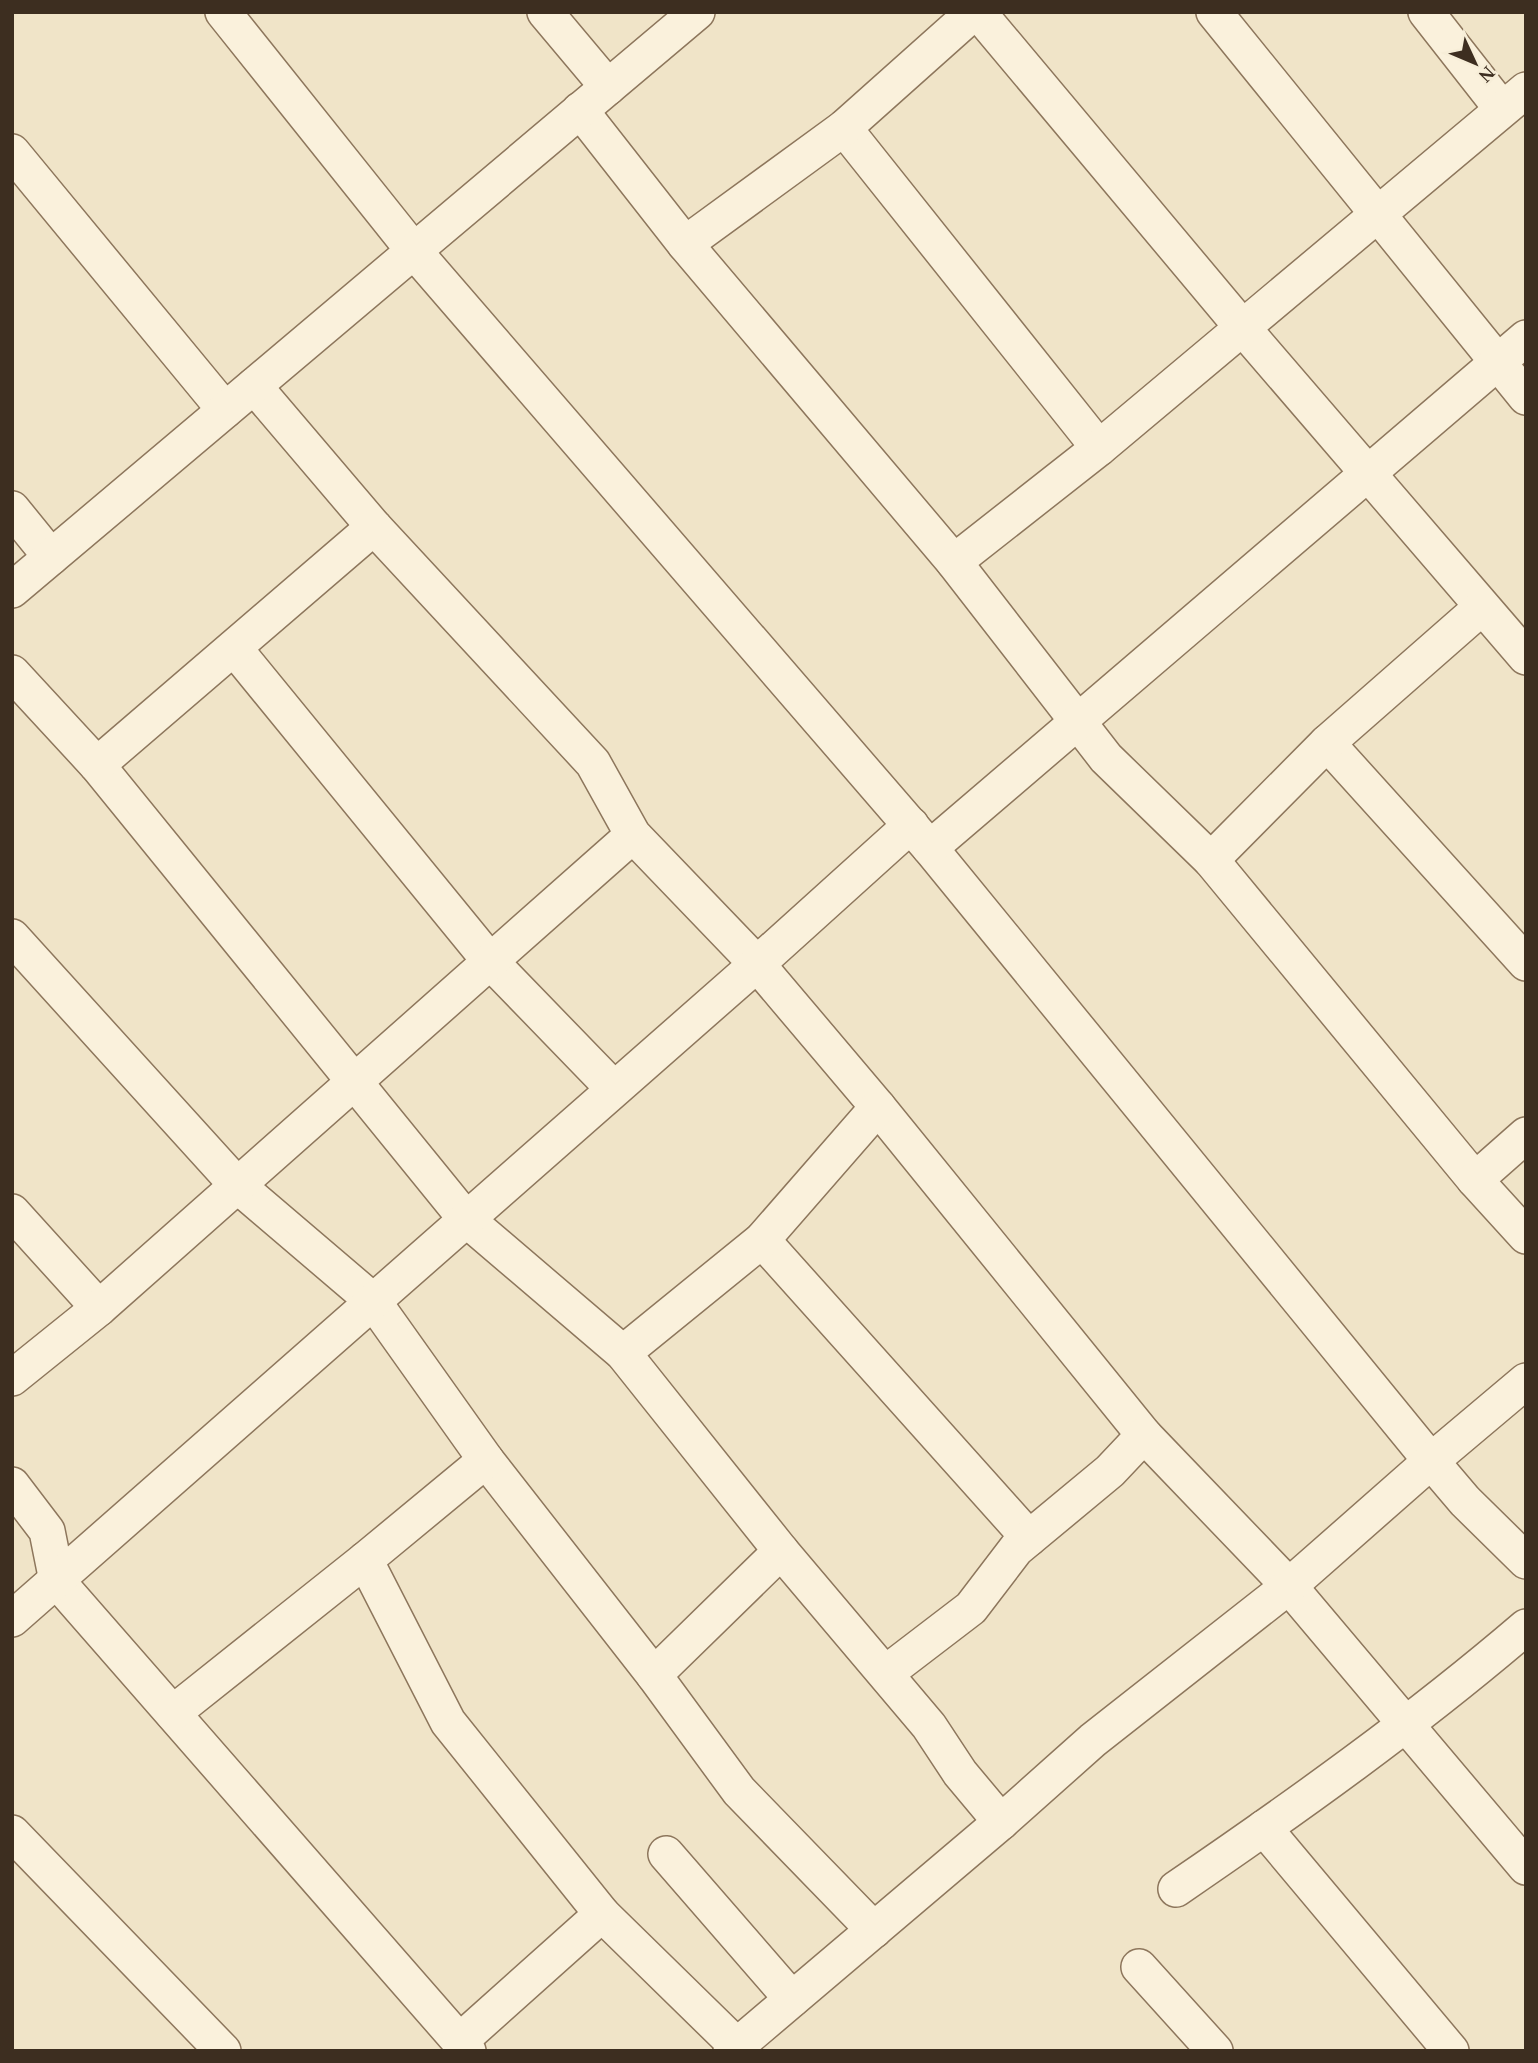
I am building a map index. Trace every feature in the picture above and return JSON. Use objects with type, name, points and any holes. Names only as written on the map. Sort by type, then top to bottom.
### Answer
[{"type":"street","points":[[223,12],[414,251],[920,837],[1430,1461],[1465,1501],[1526,1561]]},
{"type":"street","points":[[545,12],[608,87]]},
{"type":"street","points":[[12,590],[697,12]]},
{"type":"street","points":[[685,244],[845,128],[976,12],[1526,657]]},
{"type":"street","points":[[1214,12],[1526,397]]},
{"type":"street","points":[[954,562],[1099,448],[1514,100],[1426,12]]},
{"type":"street","points":[[580,110],[685,244],[954,562],[1106,758],[1211,860],[1475,1180],[1526,1236]]},
{"type":"street","points":[[845,128],[1099,448]]},
{"type":"street","points":[[12,152],[225,410]]},
{"type":"street","points":[[12,1619],[757,964],[920,837],[1078,723],[1526,338]]},
{"type":"street","points":[[254,386],[374,527],[593,763],[633,835],[757,964],[878,1107],[1144,1435],[1289,1586],[1526,1867]]},
{"type":"street","points":[[12,509],[51,557]]},
{"type":"street","points":[[97,765],[374,527]]},
{"type":"street","points":[[1211,860],[1327,743],[1482,607]]},
{"type":"street","points":[[234,648],[489,960],[613,1088]]},
{"type":"street","points":[[12,673],[97,765],[466,1219],[623,1353],[781,1551],[929,1726],[960,1773],[1001,1822]]},
{"type":"street","points":[[1327,743],[1526,963]]},
{"type":"street","points":[[12,1378],[99,1308],[633,835]]},
{"type":"street","points":[[12,937],[237,1185],[373,1301],[486,1460],[654,1675],[739,1791],[874,1930]]},
{"type":"street","points":[[623,1353],[762,1240],[878,1107]]},
{"type":"street","points":[[1475,1180],[1526,1135]]},
{"type":"street","points":[[12,1212],[99,1308]]},
{"type":"street","points":[[762,1240],[1029,1538]]},
{"type":"street","points":[[365,1560],[448,1721],[602,1914],[734,2048],[1093,1741],[1289,1586],[1430,1461],[1526,1381]]},
{"type":"street","points":[[886,1673],[971,1608],[988,1588],[1001,1566],[1029,1538],[1110,1471],[1144,1435]]},
{"type":"street","points":[[173,1713],[486,1460]]},
{"type":"street","points":[[12,1485],[47,1531],[57,1581],[464,2046],[602,1914]]},
{"type":"street","points":[[654,1675],[781,1551]]},
{"type":"street","points":[[1176,1889],[1407,1724],[1526,1627]]},
{"type":"street","points":[[1264,1828],[1451,2051]]},
{"type":"street","points":[[12,1833],[223,2051]]},
{"type":"street","points":[[666,1854],[792,1999]]},
{"type":"street","points":[[1139,1967],[1214,2051]]}]
